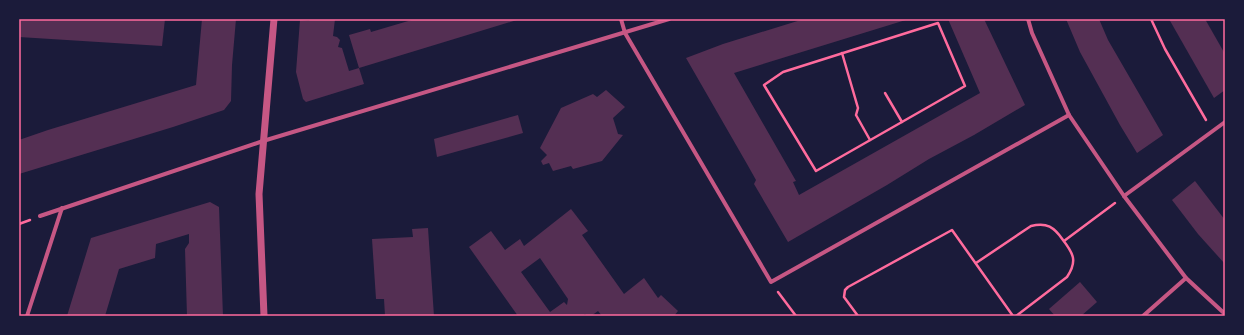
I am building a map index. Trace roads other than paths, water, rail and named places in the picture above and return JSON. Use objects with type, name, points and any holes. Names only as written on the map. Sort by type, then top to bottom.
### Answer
[{"type":"street","points":[[264,316],[259,194],[274,19]]},
{"type":"street","points":[[621,19],[625,33],[771,282],[1069,115]]},
{"type":"street","points":[[40,216],[263,141],[669,19]]},
{"type":"street","points":[[1028,19],[1032,33],[1069,115],[1124,196],[1186,278],[1225,314]]},
{"type":"street","points":[[1124,196],[1225,122]]},
{"type":"street","points":[[28,316],[62,208]]},
{"type":"street","points":[[1142,316],[1186,278]]}]
